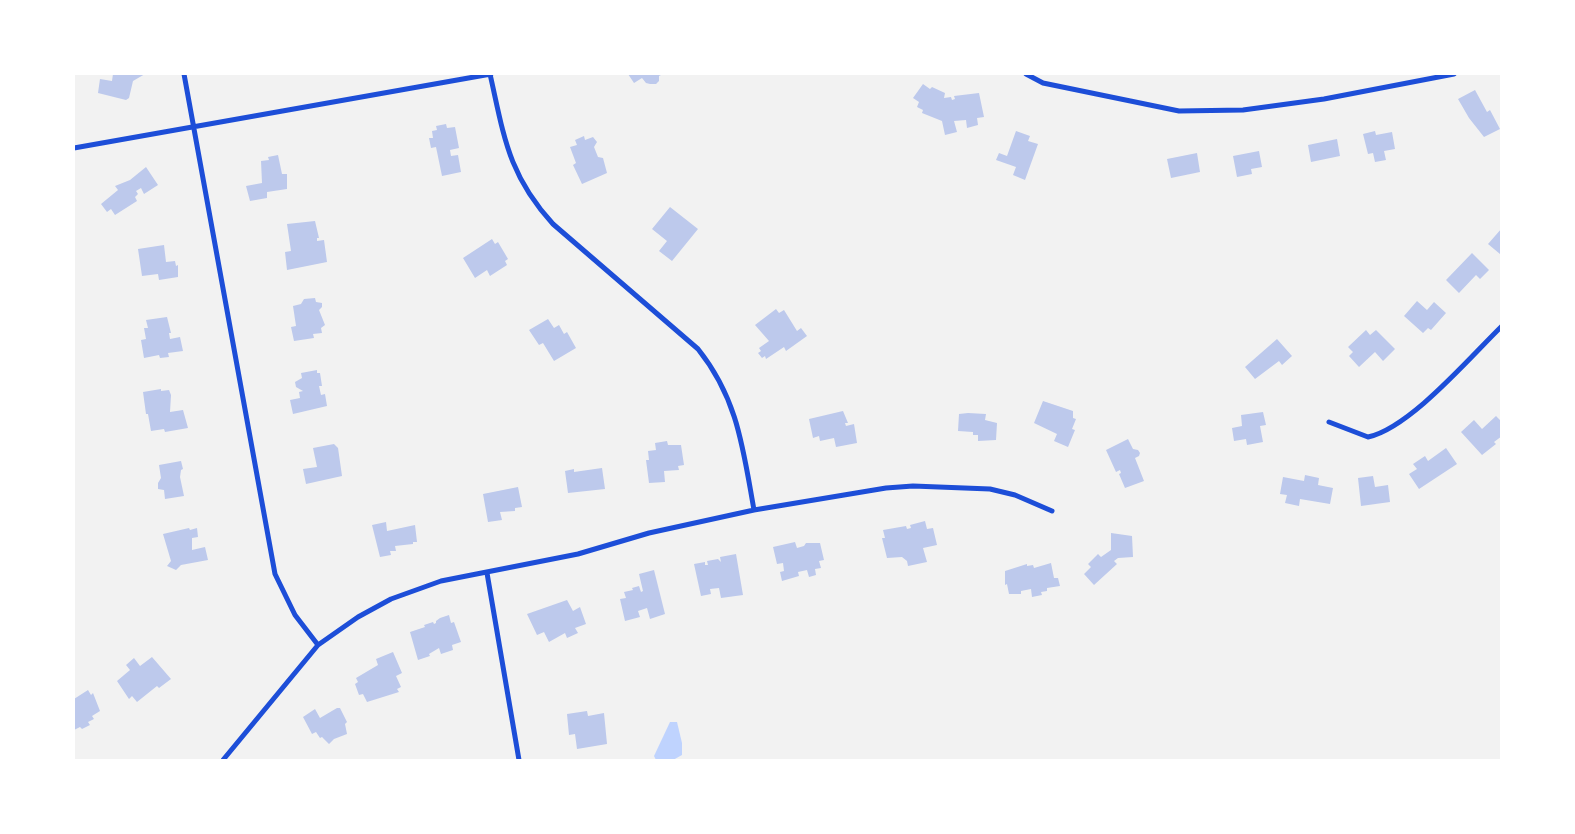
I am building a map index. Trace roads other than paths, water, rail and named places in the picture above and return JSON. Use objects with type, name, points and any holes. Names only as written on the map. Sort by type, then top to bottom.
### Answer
[{"type":"street","points":[[184,74],[275,573],[295,615],[318,645]]},
{"type":"street","points":[[74,148],[490,74],[507,148],[522,183],[538,207],[553,224],[698,349],[714,369],[728,394],[735,416],[754,510]]},
{"type":"street","points":[[1026,74],[1043,83],[1179,111],[1243,110],[1324,99],[1454,74]]},
{"type":"street","points":[[1329,422],[1368,437],[1385,431],[1422,404],[1502,326]]},
{"type":"street","points":[[223,761],[318,645],[358,617],[391,599],[441,581],[578,554],[649,533],[754,510],[886,488],[913,486],[990,489],[1015,495],[1052,511]]},
{"type":"street","points":[[487,573],[519,761]]},
{"type":"water","points":[[670,722],[677,722],[682,755],[673,760],[656,760],[654,756]]}]
